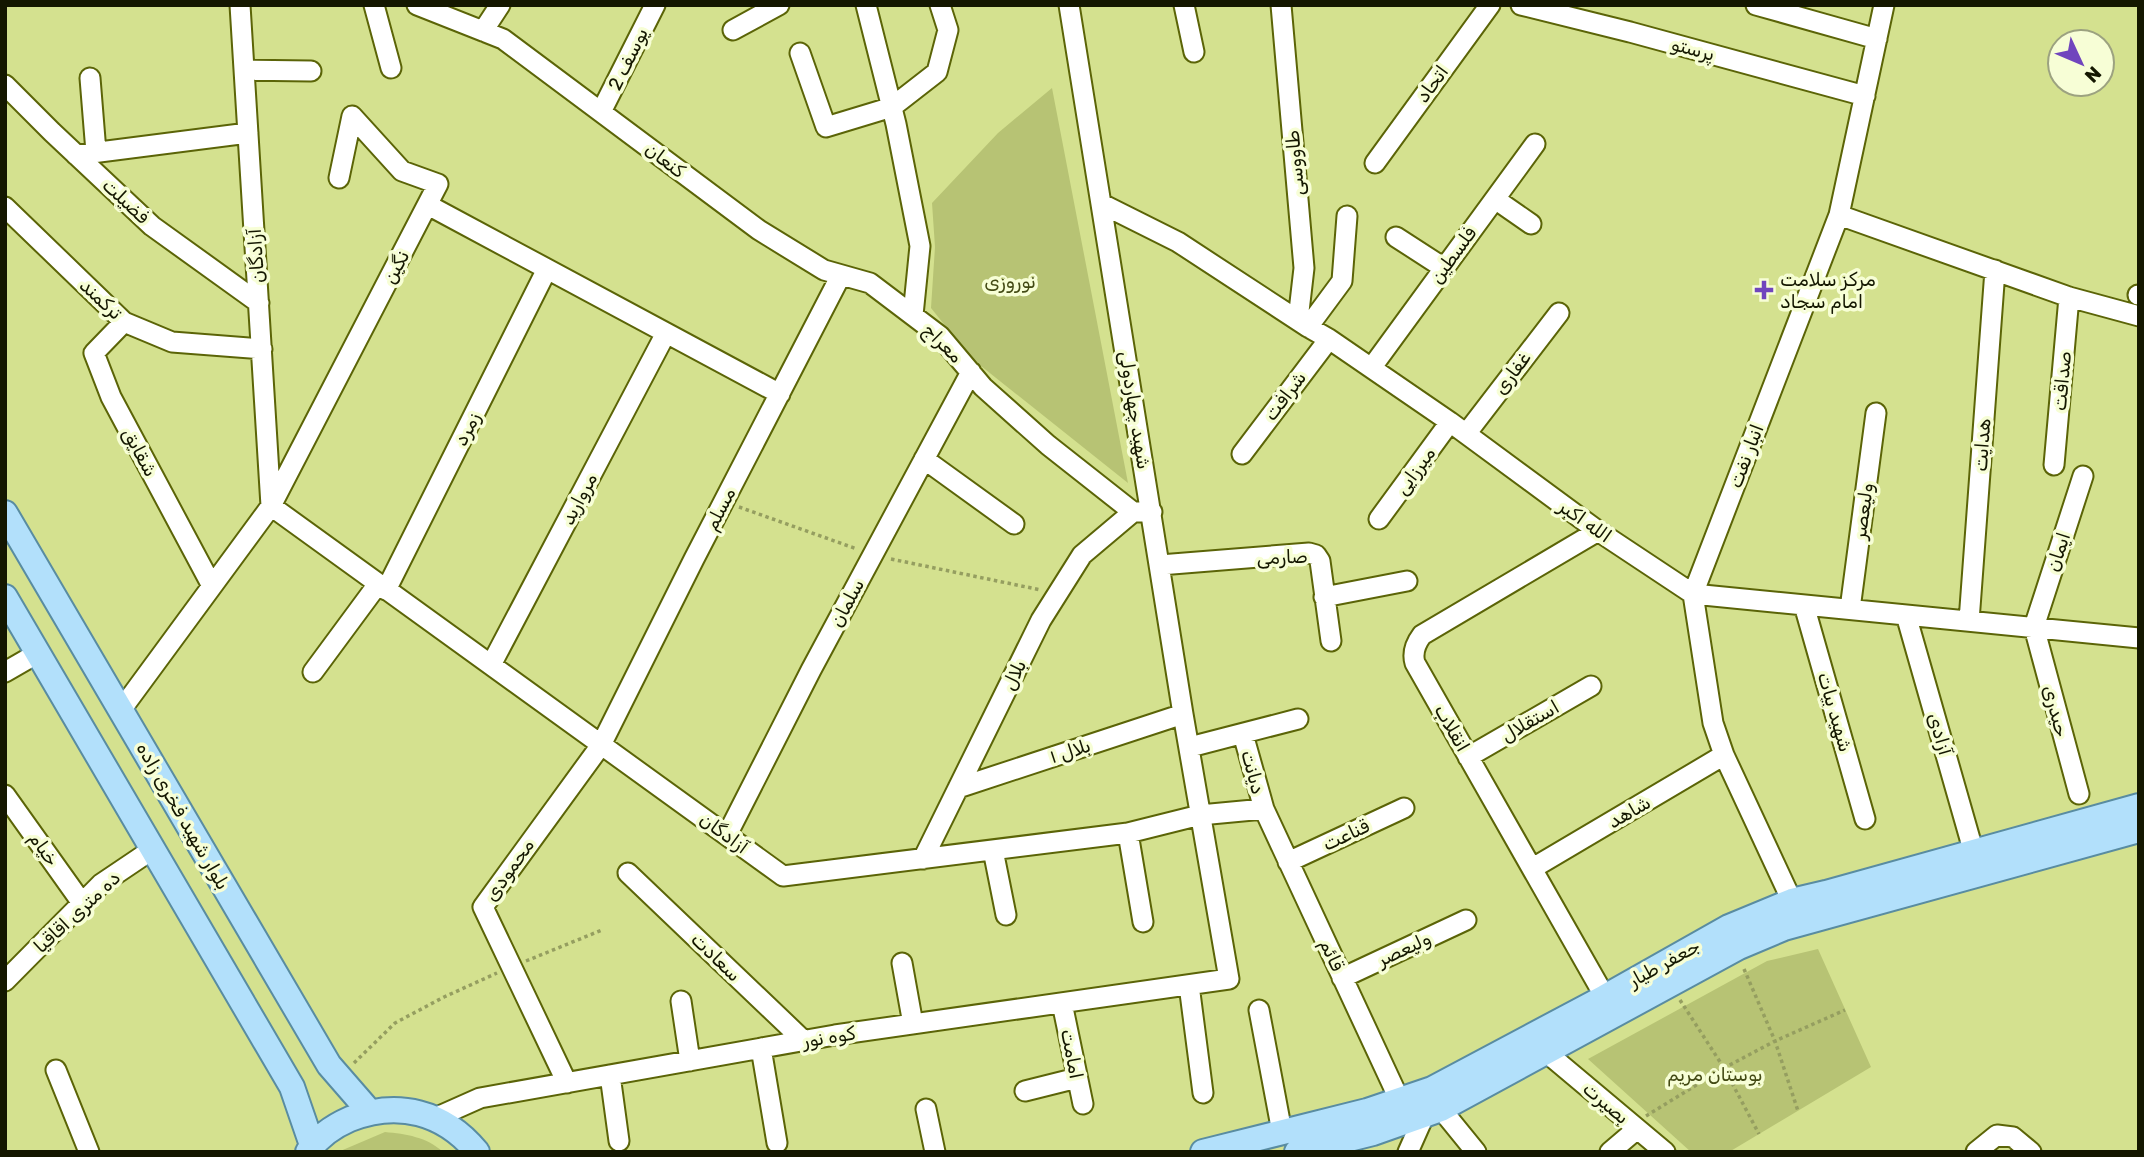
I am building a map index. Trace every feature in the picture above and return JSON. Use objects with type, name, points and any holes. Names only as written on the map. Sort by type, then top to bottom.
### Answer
[{"type":"main road","name":"بلوار شهید فخری زاده","points":[[5,513],[329,1065],[369,1111]]},
{"type":"main road","points":[[5,597],[292,1087],[310,1149],[336,1125],[369,1111],[403,1109],[435,1118],[464,1136],[477,1152]]},
{"type":"main road","name":"جعفر طیار","points":[[1203,1152],[1373,1133],[1433,1112],[1739,947],[1784,928],[1794,913],[1974,853],[2139,806]]},
{"type":"main road","name":"جعفر طیار","points":[[1290,1142],[1432,1088],[1605,997],[1729,927],[2139,830]]},
{"type":"street","name":"آزادگان","points":[[240,5],[271,506],[783,876],[1128,833],[1200,814],[1264,809]]},
{"type":"street","points":[[374,5],[391,68]]},
{"type":"street","name":"کنعان","points":[[417,5],[503,39],[759,230],[824,270],[870,283],[913,315]]},
{"type":"street","points":[[483,32],[500,5]]},
{"type":"street","name":"یوسف 2","points":[[601,113],[655,5]]},
{"type":"street","points":[[733,30],[779,5]]},
{"type":"street","name":"معراج","points":[[866,5],[892,107],[920,246],[913,315],[940,336],[983,387],[1048,445],[1142,512]]},
{"type":"street","points":[[800,53],[825,127],[892,107],[937,72],[948,30],[940,5]]},
{"type":"street","name":"شهید چهاردولی","points":[[1069,5],[1102,204],[1142,512],[1160,565],[1229,979]]},
{"type":"street","points":[[1184,5],[1194,52]]},
{"type":"street","name":"طاووسی","points":[[1281,5],[1304,268],[1303,324]]},
{"type":"street","name":"اتحاد","points":[[1375,163],[1490,5]]},
{"type":"street","name":"پرستو","points":[[1521,5],[1865,96]]},
{"type":"street","points":[[1756,5],[1877,39]]},
{"type":"street","name":"انبار نفت","points":[[1794,913],[1724,755],[1713,723],[1693,594],[1839,215],[1884,5]]},
{"type":"street","points":[[244,70],[312,71]]},
{"type":"street","points":[[90,78],[86,154],[248,133]]},
{"type":"street","name":"فضیلت","points":[[5,85],[86,154],[152,226],[259,303]]},
{"type":"street","name":"نگین","points":[[271,506],[438,184],[402,171],[352,116],[339,178]]},
{"type":"street","name":"فلسطین","points":[[1372,367],[1535,144]]},
{"type":"street","points":[[1495,199],[1531,224]]},
{"type":"street","name":"الله اکبر","points":[[1102,204],[1178,242],[1372,367],[1598,531],[1693,594],[2034,627],[2138,634]]},
{"type":"street","points":[[428,205],[779,394]]},
{"type":"street","name":"ترکمند","points":[[5,207],[124,322],[172,342],[261,349]]},
{"type":"street","points":[[1839,215],[2069,297],[2139,316]]},
{"type":"street","points":[[1303,324],[1342,281],[1346,216]]},
{"type":"street","points":[[1396,237],[1444,268]]},
{"type":"street","name":"زمرد","points":[[313,672],[382,587],[547,269]]},
{"type":"street","name":"هدایت","points":[[1969,621],[1995,270]]},
{"type":"street","name":"مسلم","points":[[601,745],[841,275]]},
{"type":"street","name":"صداقت","points":[[2054,465],[2069,297]]},
{"type":"street","name":"غفاری","points":[[1466,435],[1559,313]]},
{"type":"street","name":"شقایق","points":[[124,322],[94,353],[111,397],[212,586]]},
{"type":"street","name":"مروارید","points":[[491,665],[666,333]]},
{"type":"street","name":"شرافت","points":[[1242,454],[1329,339]]},
{"type":"street","name":"سلمان","points":[[727,835],[811,670],[971,372]]},
{"type":"street","name":"ولیعصر","points":[[1850,609],[1876,413]]},
{"type":"street","name":"میرزایی","points":[[1379,519],[1450,422]]},
{"type":"street","points":[[924,459],[1014,524]]},
{"type":"street","name":"ایمان","points":[[2034,627],[2083,476]]},
{"type":"street","points":[[121,710],[271,506]]},
{"type":"street","name":"بلال","points":[[923,859],[1041,620],[1076,564],[1082,555],[1142,512]]},
{"type":"street","name":"انقلاب","points":[[1598,531],[1422,635],[1413,657],[1605,997]]},
{"type":"street","name":"صارمی","points":[[1160,565],[1316,555],[1320,561],[1331,641]]},
{"type":"street","points":[[1325,597],[1406,581]]},
{"type":"street","name":"شهید بیات","points":[[1804,605],[1865,819]]},
{"type":"street","name":"آزادی","points":[[1906,615],[1974,853]]},
{"type":"street","name":"حیدری","points":[[2034,627],[2079,794]]},
{"type":"street","points":[[5,672],[38,653]]},
{"type":"street","name":"استقلال","points":[[1468,757],[1591,686]]},
{"type":"street","name":"بلال ۱","points":[[958,788],[1183,714]]},
{"type":"street","name":"دیانت","points":[[1190,747],[1298,719]]},
{"type":"street","name":"دیانت","points":[[1243,734],[1264,809]]},
{"type":"street","name":"محمودی","points":[[567,1083],[482,906],[601,745]]},
{"type":"street","name":"شاهد","points":[[1533,868],[1724,755]]},
{"type":"street","name":"خیام","points":[[5,795],[82,903]]},
{"type":"street","name":"قناعت","points":[[1288,862],[1404,808]]},
{"type":"street","name":"قائم","points":[[1264,809],[1400,1101]]},
{"type":"street","points":[[1128,833],[1143,922]]},
{"type":"street","name":"ده متری اقاقیا","points":[[5,981],[101,884],[153,849]]},
{"type":"street","points":[[993,850],[1006,915]]},
{"type":"street","name":"سعادت","points":[[628,873],[804,1041]]},
{"type":"street","name":"ولیعصر","points":[[1342,978],[1466,920]]},
{"type":"street","points":[[902,963],[912,1024]]},
{"type":"street","name":"کوه نور","points":[[435,1118],[480,1098],[761,1048],[1229,979]]},
{"type":"street","points":[[1189,985],[1203,1093]]},
{"type":"street","points":[[681,1001],[690,1061]]},
{"type":"street","name":"امامت","points":[[1062,1003],[1083,1104]]},
{"type":"street","points":[[1259,1010],[1290,1142]]},
{"type":"street","points":[[761,1048],[778,1143]]},
{"type":"street","name":"بصیرت","points":[[1546,1053],[1665,1152]]},
{"type":"street","points":[[57,1070],[89,1152]]},
{"type":"street","points":[[610,1075],[619,1141]]},
{"type":"street","points":[[1025,1091],[1077,1078]]},
{"type":"street","points":[[926,1109],[935,1152]]},
{"type":"street","points":[[1408,1152],[1433,1112],[1476,1152]]},
{"type":"street","points":[[1610,1152],[1637,1129]]},
{"type":"street","points":[[1976,1152],[1997,1135],[2013,1137],[2031,1152]]},
{"type":"path","points":[[345,1083],[356,1060],[395,1023],[444,997],[602,930]]},
{"type":"path","points":[[1739,947],[1745,973],[1775,1041],[1798,1111]]},
{"type":"path","points":[[1668,986],[1685,1006],[1724,1068],[1759,1134]]},
{"type":"path","points":[[1637,1129],[1648,1113],[1724,1068],[1775,1041],[1845,1010]]},
{"type":"green space","name":"نوروزی","points":[[1052,88],[1128,483],[971,358],[931,308],[935,247],[932,203],[998,133]]},
{"type":"green space","name":"بوستان مریم","points":[[1818,949],[1871,1067],[1729,1152],[1691,1152],[1588,1059],[1767,961]]},
{"type":"green space","points":[[385,1132],[423,1140],[443,1152],[338,1152]]},
{"type":"place","name":"مرکز سلامت امام سجاد","points":[[1764,290]]}]
